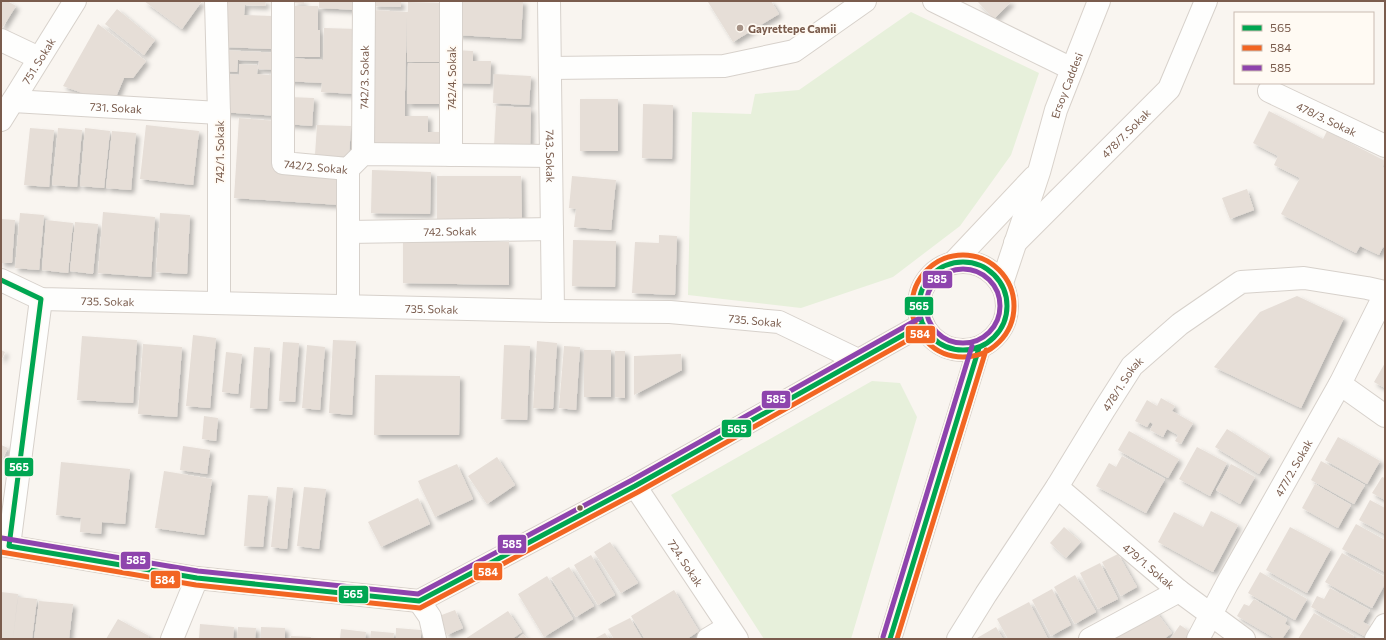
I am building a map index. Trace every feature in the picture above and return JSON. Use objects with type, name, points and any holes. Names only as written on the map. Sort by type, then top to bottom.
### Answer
[{"type":"street","name":"751. Sokak","points":[[1,120],[74,1]]},
{"type":"street","name":"742/1. Sokak","points":[[216,1],[219,113],[219,303]]},
{"type":"street","name":"742/2. Sokak","points":[[282,1],[283,163],[355,161],[451,155],[551,156]]},
{"type":"street","name":"742/3. Sokak","points":[[348,306],[348,232],[355,161],[364,1]]},
{"type":"street","name":"742/4. Sokak","points":[[451,1],[451,155]]},
{"type":"street","name":"743. Sokak","points":[[549,1],[554,311]]},
{"type":"street","points":[[550,68],[724,66],[794,51],[865,1]]},
{"type":"street","points":[[934,1],[1072,69]]},
{"type":"street","name":"Ersoy Caddesi","points":[[979,348],[965,350],[951,349],[938,343],[928,334],[923,324],[919,306],[921,292],[928,279],[939,269],[953,263],[967,262],[981,265],[1002,283],[1038,172],[1056,110],[1099,1]]},
{"type":"street","name":"478/7. Sokak","points":[[1015,243],[1169,89],[1206,1]]},
{"type":"street","points":[[1,40],[39,58]]},
{"type":"street","name":"478/3. Sokak","points":[[1269,91],[1385,146]]},
{"type":"street","name":"731. Sokak","points":[[12,101],[219,113]]},
{"type":"street","name":"Ersoy Caddesi","points":[[953,263],[1038,172]]},
{"type":"street","name":"742. Sokak","points":[[348,232],[552,229]]},
{"type":"street","name":"478/1. Sokak","points":[[958,639],[986,594],[1058,487],[1132,366],[1180,324],[1240,282],[1304,278],[1367,288],[1385,293]]},
{"type":"street","name":"735. Sokak","points":[[1,280],[41,299],[554,311],[670,312],[779,322],[858,360]]},
{"type":"street","points":[[890,639],[979,348],[990,342],[1000,332],[1006,321],[1008,308],[1007,295],[1002,283]]},
{"type":"street","name":"477/2. Sokak","points":[[1198,639],[1340,384],[1385,293]]},
{"type":"street","points":[[41,299],[4,544],[197,578],[419,601],[635,486],[923,324]]},
{"type":"street","points":[[1340,384],[1385,416]]},
{"type":"street","name":"724. Sokak","points":[[635,486],[732,633]]},
{"type":"street","name":"479/1. Sokak","points":[[1058,487],[1179,591],[1244,639]]},
{"type":"street","points":[[172,639],[197,578]]},
{"type":"street","points":[[1090,639],[1179,591]]},
{"type":"street","points":[[419,601],[430,617],[435,639]]},
{"type":"street","points":[[1376,639],[1385,625]]},
{"type":"street","points":[[708,639],[732,633]]},
{"type":"green space","points":[[911,12],[1039,73],[1011,155],[960,226],[893,277],[801,308],[688,295],[692,112],[751,114],[755,94],[799,90]]},
{"type":"green space","points":[[872,381],[900,383],[917,417],[851,639],[764,639],[671,495]]},
{"type":"building","points":[[1,1],[7,1],[16,6],[1,30]]},
{"type":"building","points":[[144,1],[202,1],[182,29]]},
{"type":"building","points":[[224,1],[266,1],[265,6],[245,5],[244,15],[273,16],[272,49],[223,47]]},
{"type":"building","points":[[293,1],[304,1],[304,4],[293,3]]},
{"type":"building","points":[[319,1],[358,1],[358,10],[319,8]]},
{"type":"building","points":[[374,1],[401,1],[401,7],[373,6]]},
{"type":"building","points":[[459,1],[523,1],[521,39],[457,35]]},
{"type":"building","name":"Gayrettepe Camii","points":[[771,1],[779,14],[733,42],[708,2]]},
{"type":"building","points":[[977,1],[1012,1],[994,19]]},
{"type":"building","points":[[408,2],[445,3],[444,62],[407,62],[407,17],[405,116],[428,116],[428,132],[442,132],[441,147],[370,144],[372,10],[408,12]]},
{"type":"building","points":[[291,6],[318,6],[320,57],[290,57]]},
{"type":"building","points":[[117,9],[155,40],[144,55],[105,24]]},
{"type":"building","points":[[98,24],[146,61],[133,78],[124,78],[113,104],[63,86]]},
{"type":"building","points":[[324,28],[358,29],[355,94],[321,92],[322,83],[286,81],[287,58],[323,60]]},
{"type":"building","points":[[222,50],[281,53],[280,70],[258,69],[259,61],[238,60],[237,72],[221,71]]},
{"type":"building","points":[[455,50],[473,51],[473,61],[491,61],[490,84],[454,83]]},
{"type":"building","points":[[408,63],[446,63],[446,104],[407,104]]},
{"type":"building","points":[[239,64],[258,65],[257,74],[281,76],[278,116],[222,112],[225,74],[239,75]]},
{"type":"building","points":[[494,74],[531,76],[529,105],[493,103]]},
{"type":"building","points":[[289,97],[314,98],[312,126],[287,124]]},
{"type":"building","points":[[580,99],[618,99],[618,151],[580,151]]},
{"type":"building","points":[[643,104],[673,105],[672,159],[642,158]]},
{"type":"building","points":[[496,106],[531,108],[530,149],[494,147]]},
{"type":"building","points":[[1269,111],[1323,139],[1327,131],[1385,161],[1383,167],[1385,168],[1385,248],[1383,247],[1379,255],[1360,246],[1356,253],[1281,214],[1300,178],[1274,165],[1278,156],[1253,143]]},
{"type":"building","points":[[239,118],[276,121],[273,169],[342,173],[340,205],[234,198]]},
{"type":"building","points":[[146,125],[199,131],[193,185],[140,179]]},
{"type":"building","points":[[317,125],[351,126],[349,157],[315,155]]},
{"type":"building","points":[[30,128],[54,130],[49,187],[24,185]]},
{"type":"building","points":[[58,128],[82,130],[77,187],[52,185]]},
{"type":"building","points":[[85,128],[110,131],[104,188],[80,186]]},
{"type":"building","points":[[112,131],[136,133],[131,190],[106,188]]},
{"type":"building","points":[[372,170],[431,172],[430,214],[371,213]]},
{"type":"building","points":[[437,176],[521,176],[522,219],[437,219]]},
{"type":"building","points":[[572,176],[616,180],[611,230],[574,227],[576,209],[569,208]]},
{"type":"building","points":[[1247,189],[1254,210],[1230,219],[1222,198]]},
{"type":"building","points":[[103,212],[155,217],[151,277],[98,273]]},
{"type":"building","points":[[20,213],[44,215],[39,270],[15,268]]},
{"type":"building","points":[[160,213],[190,215],[187,274],[156,272]]},
{"type":"building","points":[[1,219],[15,220],[12,263],[1,263]]},
{"type":"building","points":[[46,220],[73,223],[68,273],[42,270]]},
{"type":"building","points":[[75,222],[98,224],[93,274],[70,271]]},
{"type":"building","points":[[659,235],[677,236],[675,295],[632,293],[635,242],[659,243]]},
{"type":"building","points":[[403,240],[509,242],[509,285],[403,283]]},
{"type":"building","points":[[573,240],[616,241],[615,287],[572,286]]},
{"type":"building","points":[[1297,296],[1344,318],[1301,408],[1214,367],[1260,312]]},
{"type":"building","points":[[193,335],[216,338],[210,408],[186,406]]},
{"type":"building","points":[[82,336],[137,340],[133,403],[77,400]]},
{"type":"building","points":[[333,340],[356,341],[352,415],[329,413]]},
{"type":"building","points":[[537,341],[557,343],[553,409],[533,408]]},
{"type":"building","points":[[283,342],[299,343],[295,402],[279,401]]},
{"type":"building","points":[[143,344],[182,347],[177,417],[138,414]]},
{"type":"building","points":[[307,345],[325,347],[320,410],[302,408]]},
{"type":"building","points":[[504,345],[530,346],[527,420],[501,419]]},
{"type":"building","points":[[564,346],[580,347],[576,410],[559,408]]},
{"type":"building","points":[[254,347],[270,348],[267,409],[250,408]]},
{"type":"building","points":[[1,350],[5,352],[1,361]]},
{"type":"building","points":[[584,350],[611,350],[611,397],[584,397]]},
{"type":"building","points":[[615,351],[625,351],[625,398],[615,397]]},
{"type":"building","points":[[226,352],[242,354],[238,394],[222,392]]},
{"type":"building","points":[[681,354],[682,370],[634,395],[634,356]]},
{"type":"building","points":[[1385,363],[1385,388],[1374,382]]},
{"type":"building","points":[[375,375],[460,376],[459,435],[374,435]]},
{"type":"building","points":[[1161,398],[1175,406],[1172,411],[1193,423],[1181,444],[1175,441],[1178,435],[1167,429],[1163,437],[1150,430],[1153,424],[1150,422],[1147,427],[1135,421],[1147,400],[1157,406]]},
{"type":"building","points":[[204,416],[218,418],[216,441],[202,439]]},
{"type":"building","points":[[1227,429],[1270,456],[1259,474],[1215,447]]},
{"type":"building","points":[[1129,431],[1179,459],[1168,478],[1118,450]]},
{"type":"building","points":[[1338,437],[1380,461],[1367,484],[1325,460]]},
{"type":"building","points":[[1,445],[8,448],[1,461]]},
{"type":"building","points":[[183,446],[210,450],[207,474],[180,470]]},
{"type":"building","points":[[1197,447],[1227,463],[1210,496],[1179,479]]},
{"type":"building","points":[[1122,456],[1165,479],[1146,513],[1096,486],[1109,463],[1116,467]]},
{"type":"building","points":[[497,457],[515,485],[487,504],[468,476]]},
{"type":"building","points":[[1321,461],[1365,485],[1354,504],[1311,480]]},
{"type":"building","points":[[61,462],[130,469],[125,524],[102,522],[101,534],[80,532],[81,518],[56,515]]},
{"type":"building","points":[[457,464],[473,499],[435,517],[418,481]]},
{"type":"building","points":[[1231,464],[1255,477],[1240,504],[1216,490]]},
{"type":"building","points":[[164,471],[212,479],[204,535],[155,528]]},
{"type":"building","points":[[1382,477],[1385,478],[1385,500],[1372,493]]},
{"type":"building","points":[[1315,484],[1351,505],[1338,528],[1302,508]]},
{"type":"building","points":[[277,487],[293,488],[287,549],[271,547]]},
{"type":"building","points":[[304,487],[326,489],[319,549],[297,546]]},
{"type":"building","points":[[248,495],[268,496],[263,547],[244,546]]},
{"type":"building","points":[[418,498],[430,524],[381,547],[368,522]]},
{"type":"building","points":[[1370,500],[1385,508],[1385,534],[1359,520]]},
{"type":"building","points":[[1211,511],[1238,525],[1213,572],[1158,542],[1174,512],[1203,527]]},
{"type":"building","points":[[1356,524],[1385,540],[1385,572],[1342,549]]},
{"type":"building","points":[[1064,527],[1081,542],[1066,558],[1050,543]]},
{"type":"building","points":[[1290,527],[1331,549],[1307,593],[1266,570]]},
{"type":"building","points":[[610,542],[638,583],[621,593],[594,552]]},
{"type":"building","points":[[1342,553],[1385,577],[1385,584],[1372,608],[1325,582]]},
{"type":"building","points":[[1118,554],[1137,587],[1121,596],[1102,562]]},
{"type":"building","points":[[591,555],[615,595],[598,605],[574,565]]},
{"type":"building","points":[[1100,563],[1118,599],[1098,609],[1080,573]]},
{"type":"building","points":[[569,567],[594,606],[576,617],[551,578]]},
{"type":"building","points":[[1260,572],[1307,599],[1295,620],[1248,593]]},
{"type":"building","points":[[1075,575],[1096,612],[1075,624],[1054,587]]},
{"type":"building","points":[[547,576],[573,619],[544,637],[518,594]]},
{"type":"building","points":[[1330,588],[1370,610],[1363,622],[1372,627],[1366,637],[1311,607],[1317,596],[1324,599]]},
{"type":"building","points":[[1052,589],[1071,625],[1051,636],[1032,600]]},
{"type":"building","points":[[674,590],[699,631],[687,639],[645,639],[631,616]]},
{"type":"building","points":[[1,592],[18,594],[13,639],[1,639]]},
{"type":"building","points":[[18,597],[37,599],[32,639],[13,639]]},
{"type":"building","points":[[1254,599],[1287,619],[1285,624],[1290,627],[1282,639],[1276,639],[1237,616],[1244,604],[1249,606]]},
{"type":"building","points":[[39,601],[73,604],[69,639],[34,639]]},
{"type":"building","points":[[1029,602],[1048,639],[1008,639],[997,619]]},
{"type":"building","points":[[1154,609],[1172,633],[1164,639],[1115,639]]},
{"type":"building","points":[[455,610],[463,628],[447,635],[439,616]]},
{"type":"building","points":[[508,611],[522,632],[512,639],[465,639]]},
{"type":"building","points":[[1314,613],[1354,636],[1352,639],[1298,639]]},
{"type":"building","points":[[630,618],[642,639],[614,639],[608,629]]},
{"type":"building","points":[[118,619],[149,636],[147,639],[106,639]]},
{"type":"building","points":[[200,624],[234,627],[233,639],[199,639]]},
{"type":"building","points":[[1180,625],[1192,633],[1188,639],[1170,639]]},
{"type":"building","points":[[238,627],[256,628],[255,639],[237,639]]},
{"type":"building","points":[[261,627],[285,628],[285,639],[261,639]]},
{"type":"building","points":[[996,627],[1003,639],[977,639],[977,638]]},
{"type":"building","points":[[396,628],[421,630],[421,639],[396,639]]},
{"type":"building","points":[[341,629],[366,632],[365,639],[340,639]]},
{"type":"building","points":[[371,631],[394,633],[393,639],[370,639]]},
{"type":"building","points":[[605,633],[609,639],[594,639]]},
{"type":"building","points":[[523,634],[527,639],[517,639]]},
{"type":"building","points":[[291,636],[311,637],[311,639],[290,639]]},
{"type":"transit line","name":"584","points":[[963,255],[983,259],[999,270],[1010,286],[1014,306],[1010,326],[999,342],[983,353],[963,357],[943,353],[927,342],[916,326],[912,306],[916,286],[927,270],[943,259],[963,255]]},
{"type":"transit line","name":"565","points":[[963,262],[980,265],[994,275],[1004,289],[1007,306],[1004,323],[994,337],[980,347],[963,350],[946,347],[932,337],[922,323],[919,306],[922,289],[932,275],[946,265],[963,262]]},
{"type":"transit line","name":"585","points":[[963,269],[984,275],[994,285],[1000,306],[994,327],[984,337],[963,343],[942,337],[932,327],[926,306],[932,285],[942,275],[963,269]]},
{"type":"transit line","name":"565","points":[[1,280],[41,299],[9,546],[197,578],[419,601],[635,486],[923,324]]},
{"type":"transit line","name":"585","points":[[2,538],[198,571],[418,594],[632,480],[920,318]]},
{"type":"transit line","name":"584","points":[[1,552],[196,585],[420,608],[638,492],[926,330]]},
{"type":"transit line","name":"585","points":[[883,637],[972,346]]},
{"type":"transit line","name":"565","points":[[890,639],[979,348]]},
{"type":"transit line","name":"584","points":[[897,639],[986,350]]},
{"type":"place","name":"Gayrettepe Camii","points":[[740,28]]}]
